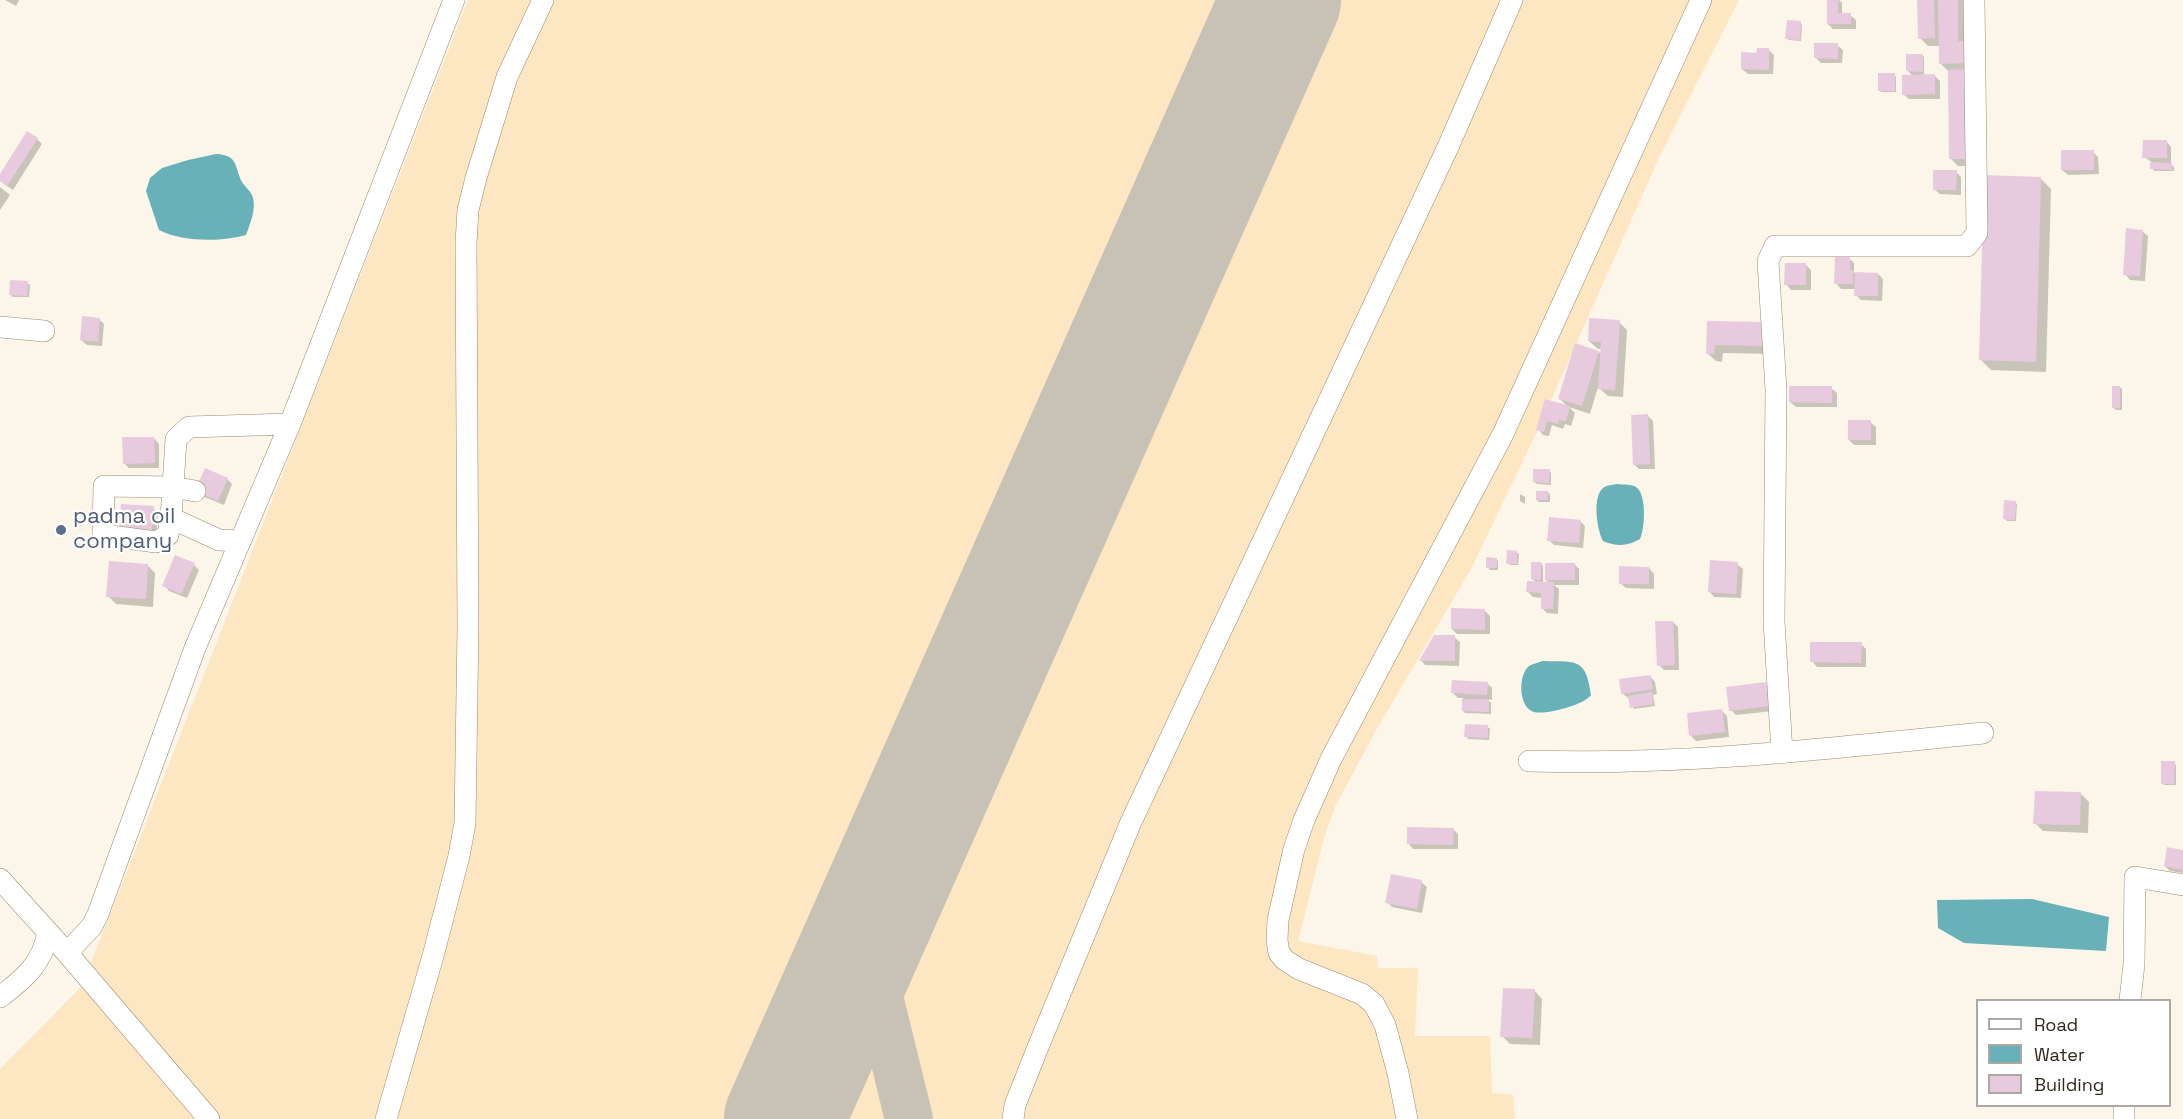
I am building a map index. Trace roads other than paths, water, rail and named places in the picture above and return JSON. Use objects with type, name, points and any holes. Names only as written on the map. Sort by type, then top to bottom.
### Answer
[{"type":"street","points":[[67,953],[92,926],[98,914],[195,648],[290,424],[454,0]]},
{"type":"street","points":[[386,1119],[433,956],[459,856],[465,823],[468,628],[466,254],[468,210],[507,77],[543,0]]},
{"type":"street","points":[[1013,1119],[1036,1052],[1131,822],[1448,147],[1512,0]]},
{"type":"street","points":[[1407,1119],[1385,1025],[1374,1004],[1362,994],[1299,969],[1285,960],[1280,953],[1277,940],[1278,920],[1294,849],[1331,759],[1503,434],[1701,0]]},
{"type":"street","points":[[1782,753],[1774,621],[1776,390],[1768,261],[1775,246],[1966,246],[1977,233],[1974,0]]},
{"type":"street","points":[[0,327],[44,331]]},
{"type":"street","points":[[195,491],[173,487],[104,486],[103,535],[156,542],[168,535],[171,518],[173,487],[176,439],[189,427],[290,424]]},
{"type":"street","points":[[171,518],[219,540],[240,541]]},
{"type":"street","points":[[1528,761],[1632,762],[1782,753],[1983,733]]},
{"type":"street","points":[[2130,999],[2134,964],[2135,877],[2183,885]]},
{"type":"street","points":[[0,879],[67,953],[208,1119]]},
{"type":"street","points":[[9,990],[40,960],[46,946],[48,932]]},
{"type":"water","points":[[216,154],[232,159],[242,182],[252,196],[253,212],[246,235],[202,240],[179,237],[159,230],[146,191],[150,178],[162,168]]},
{"type":"water","points":[[1617,484],[1636,487],[1640,491],[1643,504],[1644,520],[1640,539],[1622,545],[1603,541],[1597,514],[1600,492],[1605,487]]},
{"type":"water","points":[[1542,661],[1577,664],[1586,674],[1591,695],[1573,706],[1555,711],[1540,713],[1529,709],[1522,698],[1523,676],[1529,666]]},
{"type":"water","points":[[2032,899],[2109,917],[2106,951],[1964,943],[1938,928],[1937,900]]},
{"type":"place","name":"padma oil company","points":[[61,530]]}]
